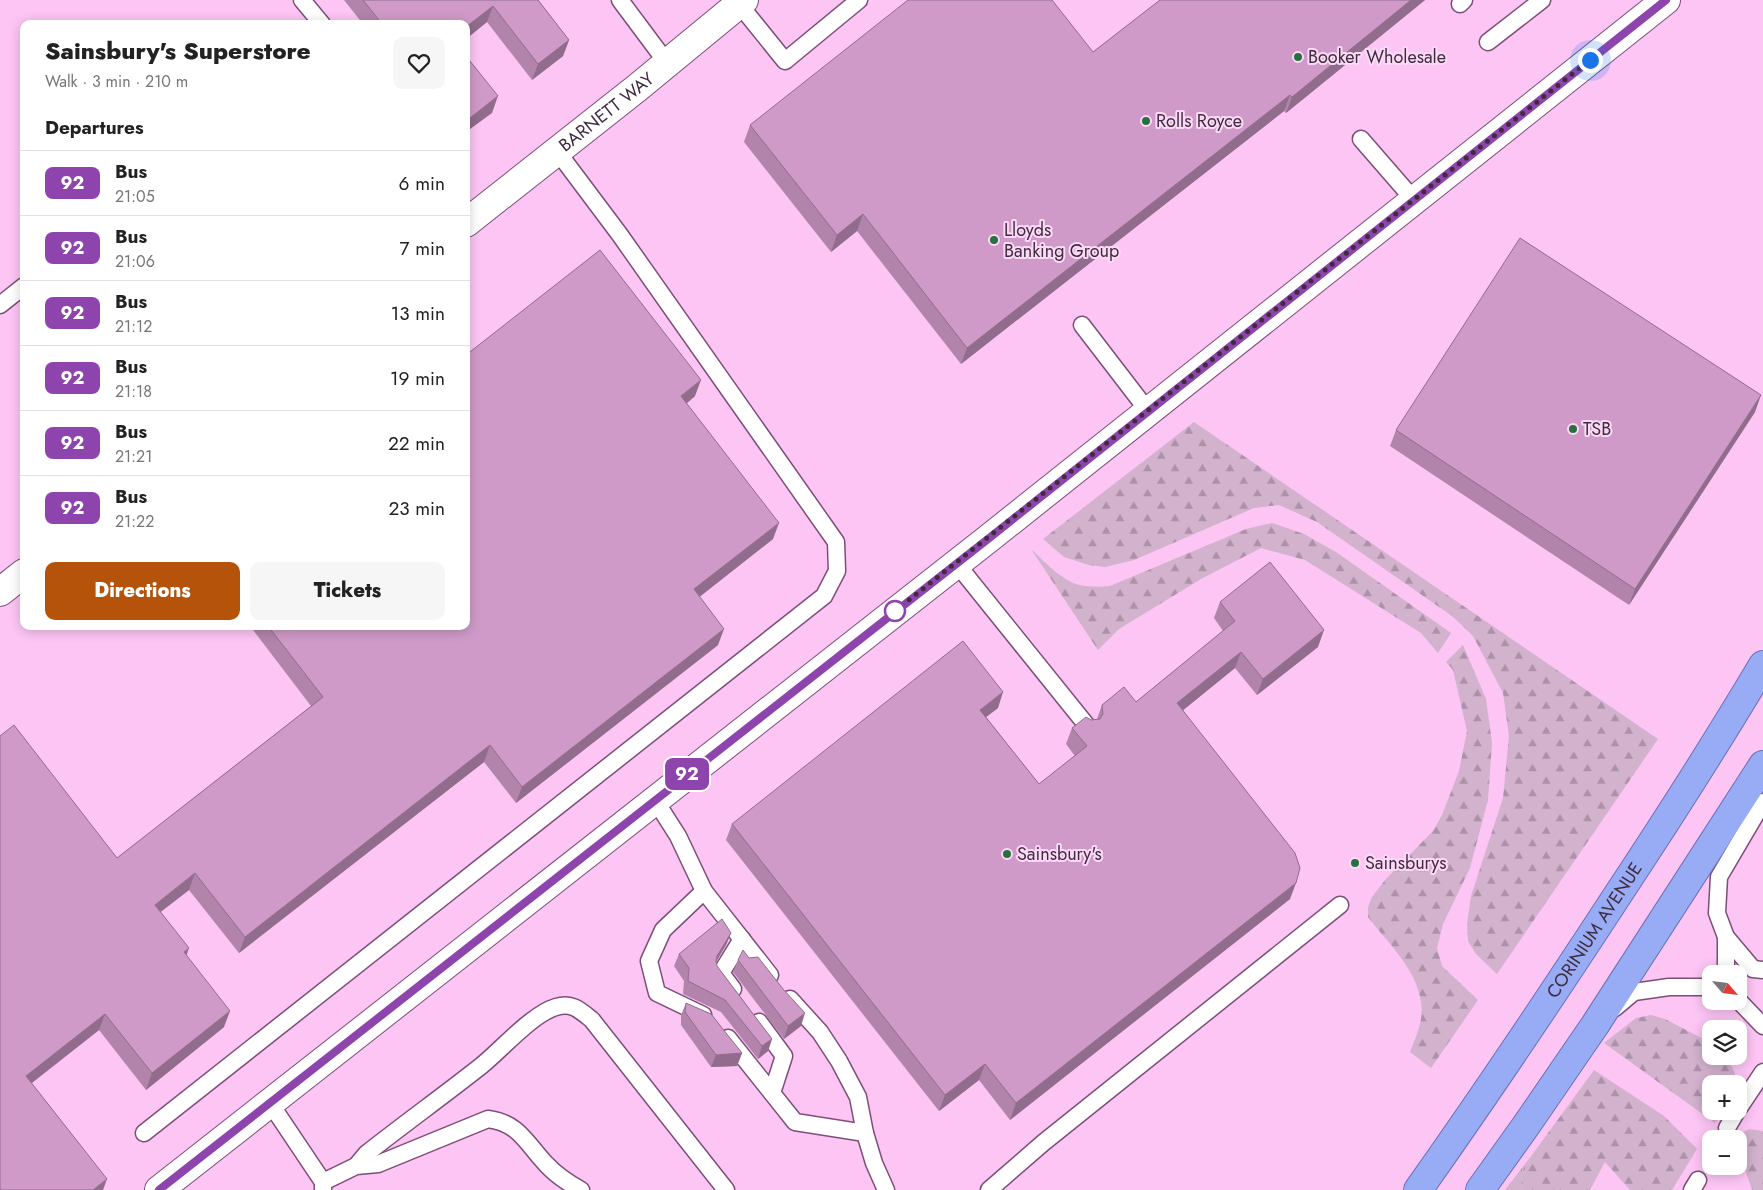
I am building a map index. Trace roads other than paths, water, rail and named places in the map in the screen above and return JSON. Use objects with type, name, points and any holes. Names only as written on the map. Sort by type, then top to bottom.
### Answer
[{"type":"highway","name":"CORINIUM AVENUE","points":[[1418,1190],[1480,1102],[1667,820],[1763,665]]},
{"type":"highway","points":[[1480,1190],[1595,1025],[1763,765]]},
{"type":"street","points":[[159,1190],[1148,411],[1666,0]]},
{"type":"street","name":"BARNETT WAY","points":[[470,220],[742,2]]},
{"type":"street","points":[[0,592],[20,576]]},
{"type":"lane","points":[[302,0],[319,20]]},
{"type":"lane","points":[[620,0],[668,63]]},
{"type":"lane","points":[[742,2],[785,61],[860,0]]},
{"type":"lane","points":[[1488,42],[1542,0]]},
{"type":"lane","points":[[1361,139],[1414,200]]},
{"type":"lane","points":[[144,1133],[824,596],[837,571],[836,542],[620,235],[557,151]]},
{"type":"lane","points":[[0,305],[20,289]]},
{"type":"lane","points":[[1082,325],[1148,411]]},
{"type":"lane","points":[[956,562],[1088,727]]},
{"type":"lane","points":[[655,800],[678,836],[704,891],[786,995],[820,1032],[840,1061],[858,1097],[865,1133],[874,1164],[886,1190]]},
{"type":"lane","points":[[1763,802],[1718,878],[1717,913],[1726,937],[1753,969],[1763,970]]},
{"type":"lane","points":[[704,891],[663,930],[648,961],[657,993],[713,1019],[795,1122],[865,1133]]},
{"type":"lane","points":[[989,1190],[1044,1143],[1340,905]]},
{"type":"lane","points":[[1726,937],[1726,965]]},
{"type":"lane","points":[[742,939],[721,973],[784,1056],[772,1092]]},
{"type":"lane","points":[[1595,1025],[1634,992],[1668,987],[1702,987]]},
{"type":"lane","points":[[270,1103],[323,1186],[356,1166],[366,1154],[481,1066],[524,1027],[554,1007],[570,1005],[577,1007],[592,1020],[726,1190]]},
{"type":"lane","points":[[1748,1010],[1763,1026]]},
{"type":"lane","points":[[1747,1096],[1763,1072]]},
{"type":"lane","points":[[356,1166],[378,1164],[488,1120],[502,1121],[514,1128],[557,1175],[581,1190]]},
{"type":"lane","points":[[1727,1128],[1732,1120]]},
{"type":"place","name":"Booker Wholesale","points":[[1298,57]]},
{"type":"place","name":"Rolls Royce","points":[[1146,121]]},
{"type":"place","name":"Lloyds Banking Group","points":[[994,240]]},
{"type":"place","name":"TSB","points":[[1573,429]]},
{"type":"place","name":"Sainsbury's","points":[[1007,854]]},
{"type":"place","name":"Sainsburys","points":[[1355,863]]}]
